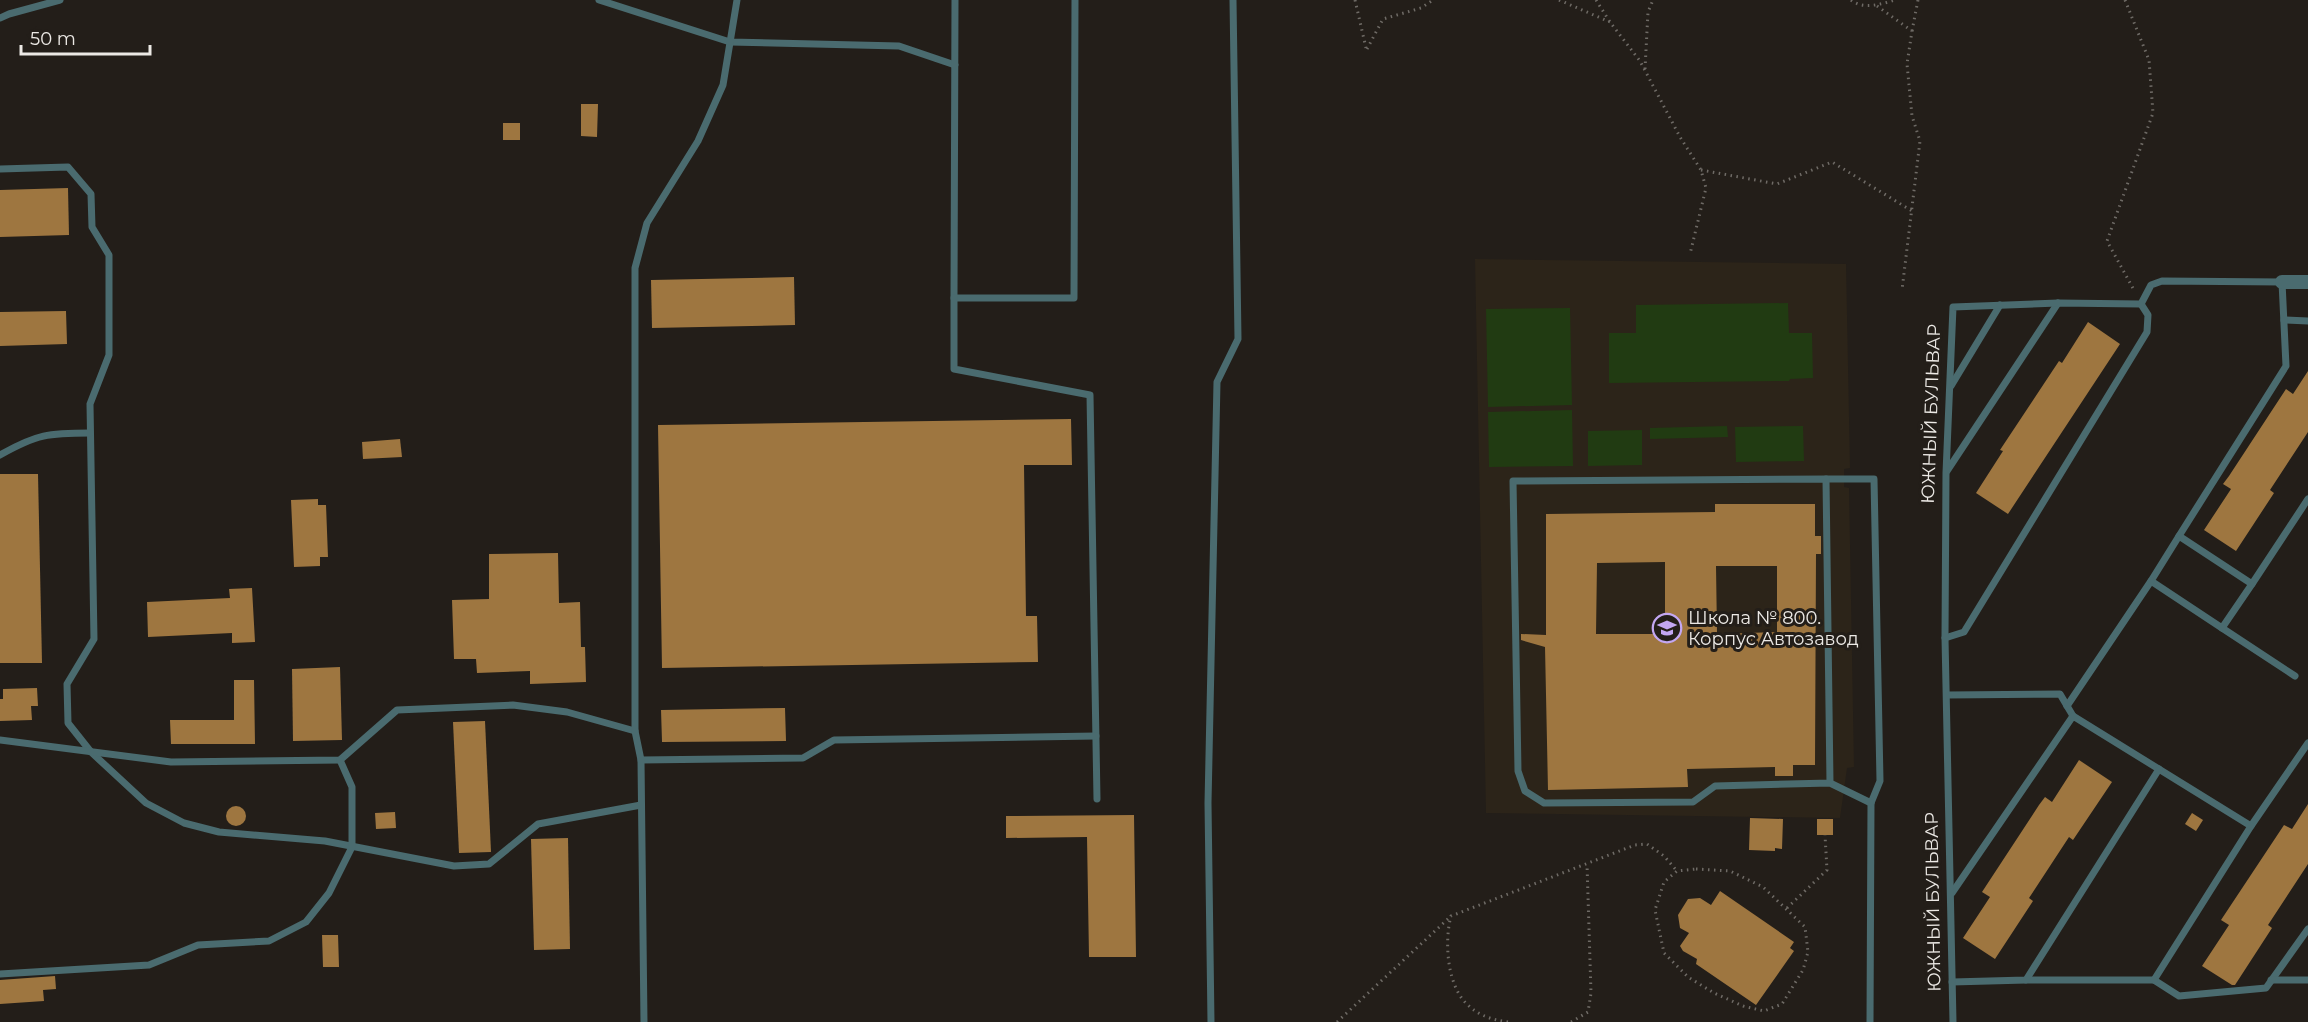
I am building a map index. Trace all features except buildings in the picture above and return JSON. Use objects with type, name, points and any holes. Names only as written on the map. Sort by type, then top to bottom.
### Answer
[{"type":"street","points":[[2282,282],[2308,282]]},
{"type":"lane","points":[[0,18],[60,0]]},
{"type":"lane","points":[[599,0],[730,42],[899,46],[955,65]]},
{"type":"lane","points":[[644,1022],[641,760],[635,731],[635,268],[647,223],[698,141],[723,85],[737,0]]},
{"type":"lane","points":[[955,0],[954,369],[1090,396],[1097,799]]},
{"type":"lane","points":[[954,298],[1074,298],[1075,0]]},
{"type":"lane","points":[[1211,1022],[1208,803],[1217,382],[1238,339],[1233,0]]},
{"type":"lane","points":[[0,169],[68,167],[91,194],[92,226],[109,255],[109,355],[90,404],[94,639],[67,684],[68,723],[91,752],[146,802],[184,823],[219,832],[325,841],[453,866],[489,864],[538,824],[642,805]]},
{"type":"lane","points":[[1945,638],[1964,633],[2147,332],[2148,315],[2141,304],[2151,285],[2163,281],[2282,282],[2286,366],[2180,536],[2067,706]]},
{"type":"lane","points":[[1946,473],[2058,303]]},
{"type":"lane","name":"ЮЖНЫЙ БУЛЬВАР","points":[[1953,1022],[1945,638],[1946,473],[1953,307],[2058,303],[2141,304]]},
{"type":"lane","points":[[1950,388],[2000,305]]},
{"type":"lane","points":[[2284,320],[2308,321]]},
{"type":"lane","points":[[0,454],[23,442],[50,433],[90,433]]},
{"type":"lane","points":[[1826,479],[1830,783]]},
{"type":"lane","points":[[1870,1022],[1871,803],[1880,781],[1875,479],[1513,481],[1518,771],[1525,791],[1544,803],[1693,802],[1715,786],[1830,783],[1871,803]]},
{"type":"lane","points":[[2222,628],[2308,500]]},
{"type":"lane","points":[[2180,536],[2252,584]]},
{"type":"lane","points":[[2151,581],[2295,676]]},
{"type":"lane","points":[[1947,695],[2060,694],[2073,716],[2251,826]]},
{"type":"lane","points":[[0,740],[171,762],[340,760],[397,710],[513,705],[567,712],[635,731]]},
{"type":"lane","points":[[1952,893],[2073,716]]},
{"type":"lane","points":[[641,760],[803,758],[834,740],[1096,736]]},
{"type":"lane","points":[[2154,980],[2251,826],[2308,743]]},
{"type":"lane","points":[[0,974],[149,965],[198,945],[269,941],[306,922],[329,893],[352,847],[352,787],[340,760]]},
{"type":"lane","points":[[2026,980],[2159,769]]},
{"type":"lane","points":[[1953,982],[2154,980],[2179,996],[2266,988],[2308,929]]},
{"type":"lane","points":[[2271,980],[2308,980]]},
{"type":"path","points":[[1354,0],[1367,49],[1383,19],[1421,8],[1433,0]]},
{"type":"path","points":[[1559,0],[1610,22]]},
{"type":"path","points":[[1596,0],[1645,70],[1680,137],[1701,170],[1706,188],[1690,254]]},
{"type":"path","points":[[1645,70],[1648,12],[1653,0]]},
{"type":"path","points":[[1851,0],[1855,3],[1876,6],[1895,0]]},
{"type":"path","points":[[1902,290],[1920,141],[1912,116],[1906,64],[1918,0]]},
{"type":"path","points":[[2126,0],[2149,60],[2153,113],[2106,241],[2141,304]]},
{"type":"path","points":[[1876,6],[1912,31]]},
{"type":"path","points":[[1701,170],[1776,184],[1832,162],[1912,211]]},
{"type":"path","points":[[1787,908],[1827,870],[1826,835]]},
{"type":"path","points":[[1337,1022],[1451,916],[1635,845],[1647,844],[1664,856],[1677,871]]},
{"type":"path","points":[[1571,1022],[1587,1012],[1591,993],[1587,864]]},
{"type":"path","points":[[1696,869],[1730,871],[1763,887],[1805,927],[1809,952],[1803,970],[1782,1004],[1764,1011],[1743,1006],[1714,993],[1688,977],[1664,953],[1655,910],[1664,882],[1677,871],[1696,869]]},
{"type":"path","points":[[1451,916],[1447,930],[1453,981],[1467,1006],[1490,1019],[1508,1022]]},
{"type":"shaded area","name":"Школа № 800. Корпус Автозавод","points":[[1475,259],[1846,264],[1850,468],[1844,469],[1844,487],[1849,488],[1854,767],[1847,768],[1840,818],[1486,813]]},
{"type":"green space","points":[[1788,303],[1789,333],[1812,333],[1813,378],[1790,379],[1789,381],[1609,383],[1609,333],[1636,333],[1636,305]]},
{"type":"green space","points":[[1570,308],[1572,405],[1488,407],[1486,309]]},
{"type":"green space","points":[[1572,410],[1573,466],[1489,467],[1488,412]]},
{"type":"green space","points":[[1727,426],[1728,437],[1650,439],[1650,428]]},
{"type":"green space","points":[[1803,426],[1804,461],[1736,462],[1735,427]]},
{"type":"green space","points":[[1642,430],[1642,465],[1588,466],[1588,431]]},
{"type":"place","name":"Школа № 800. Корпус Автозавод","points":[[1667,628]]}]
